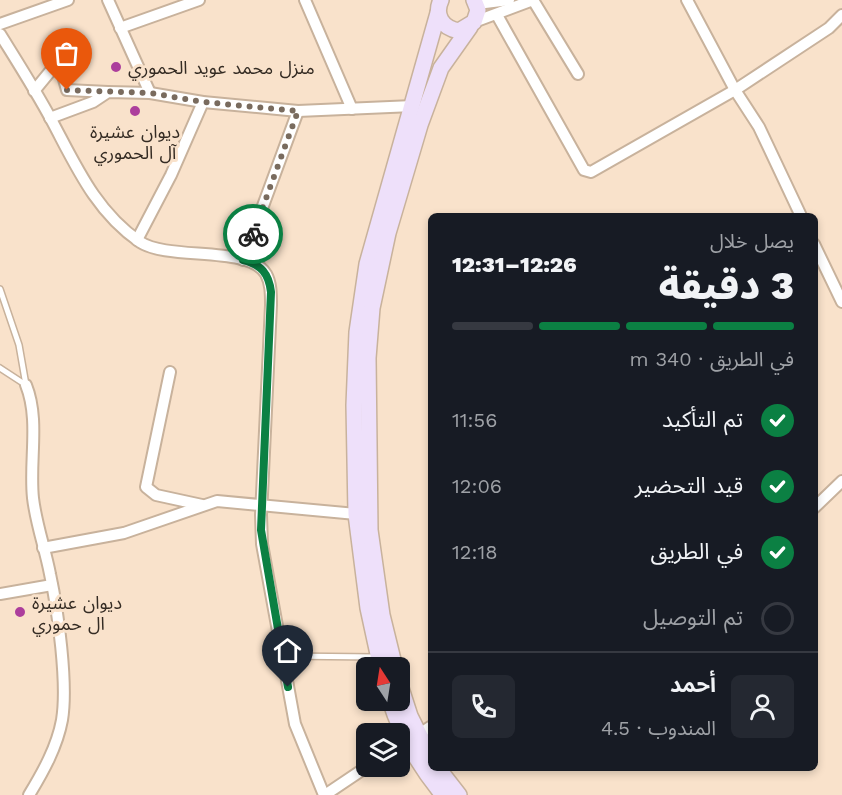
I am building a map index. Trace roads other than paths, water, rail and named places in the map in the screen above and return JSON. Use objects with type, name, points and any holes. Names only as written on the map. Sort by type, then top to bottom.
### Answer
[{"type":"main road","points":[[392,657],[382,615],[369,520],[368,358],[372,308],[388,233],[420,125],[441,68],[472,24],[475,2]]},
{"type":"main road","points":[[440,3],[447,27],[459,30],[472,24]]},
{"type":"main road","points":[[379,657],[368,608],[356,514],[355,360],[361,297],[367,264],[440,3]]},
{"type":"main road","points":[[397,711],[428,765]]},
{"type":"main road","points":[[407,711],[414,737],[428,754]]},
{"type":"main road","points":[[431,771],[443,795]]},
{"type":"main road","points":[[440,771],[459,795]]},
{"type":"street","points":[[0,24],[68,0]]},
{"type":"street","points":[[108,0],[150,93]]},
{"type":"street","points":[[120,28],[199,0]]},
{"type":"street","points":[[305,0],[352,109]]},
{"type":"street","points":[[475,2],[509,0]]},
{"type":"street","points":[[472,24],[533,0],[578,74]]},
{"type":"street","points":[[687,0],[735,90],[759,127],[800,213]]},
{"type":"street","points":[[497,15],[584,170],[589,172],[735,90],[829,28],[842,15]]},
{"type":"street","points":[[0,34],[50,118],[91,195],[137,240],[157,249],[243,260],[261,268],[270,284],[262,544],[281,656],[298,734],[325,795],[356,774]]},
{"type":"street","points":[[34,91],[57,63],[60,64],[67,90],[150,93],[203,102],[298,111],[413,106]]},
{"type":"street","points":[[50,118],[93,102],[108,93]]},
{"type":"street","points":[[137,240],[171,175],[203,102]]},
{"type":"street","points":[[243,260],[298,111]]},
{"type":"street","points":[[818,252],[842,302]]},
{"type":"street","points":[[170,372],[146,487],[156,495],[202,505]]},
{"type":"street","points":[[26,385],[34,417],[31,472],[33,496],[52,585],[63,682],[62,719],[54,749],[29,795]]},
{"type":"street","points":[[818,504],[842,481]]},
{"type":"street","points":[[43,548],[124,532],[217,501],[356,514]]},
{"type":"street","points":[[0,594],[52,585]]},
{"type":"lane","points":[[0,289],[19,345],[26,385]]},
{"type":"lane","points":[[0,368],[26,385]]},
{"type":"lane","points":[[281,656],[356,661]]},
{"type":"place","name":"منزل محمد عويد الحموري","points":[[116,67]]},
{"type":"place","name":"ديوان عشيرة آل الحموري","points":[[135,111]]},
{"type":"place","name":"ديوان عشيرة ال حموري","points":[[20,612]]}]
